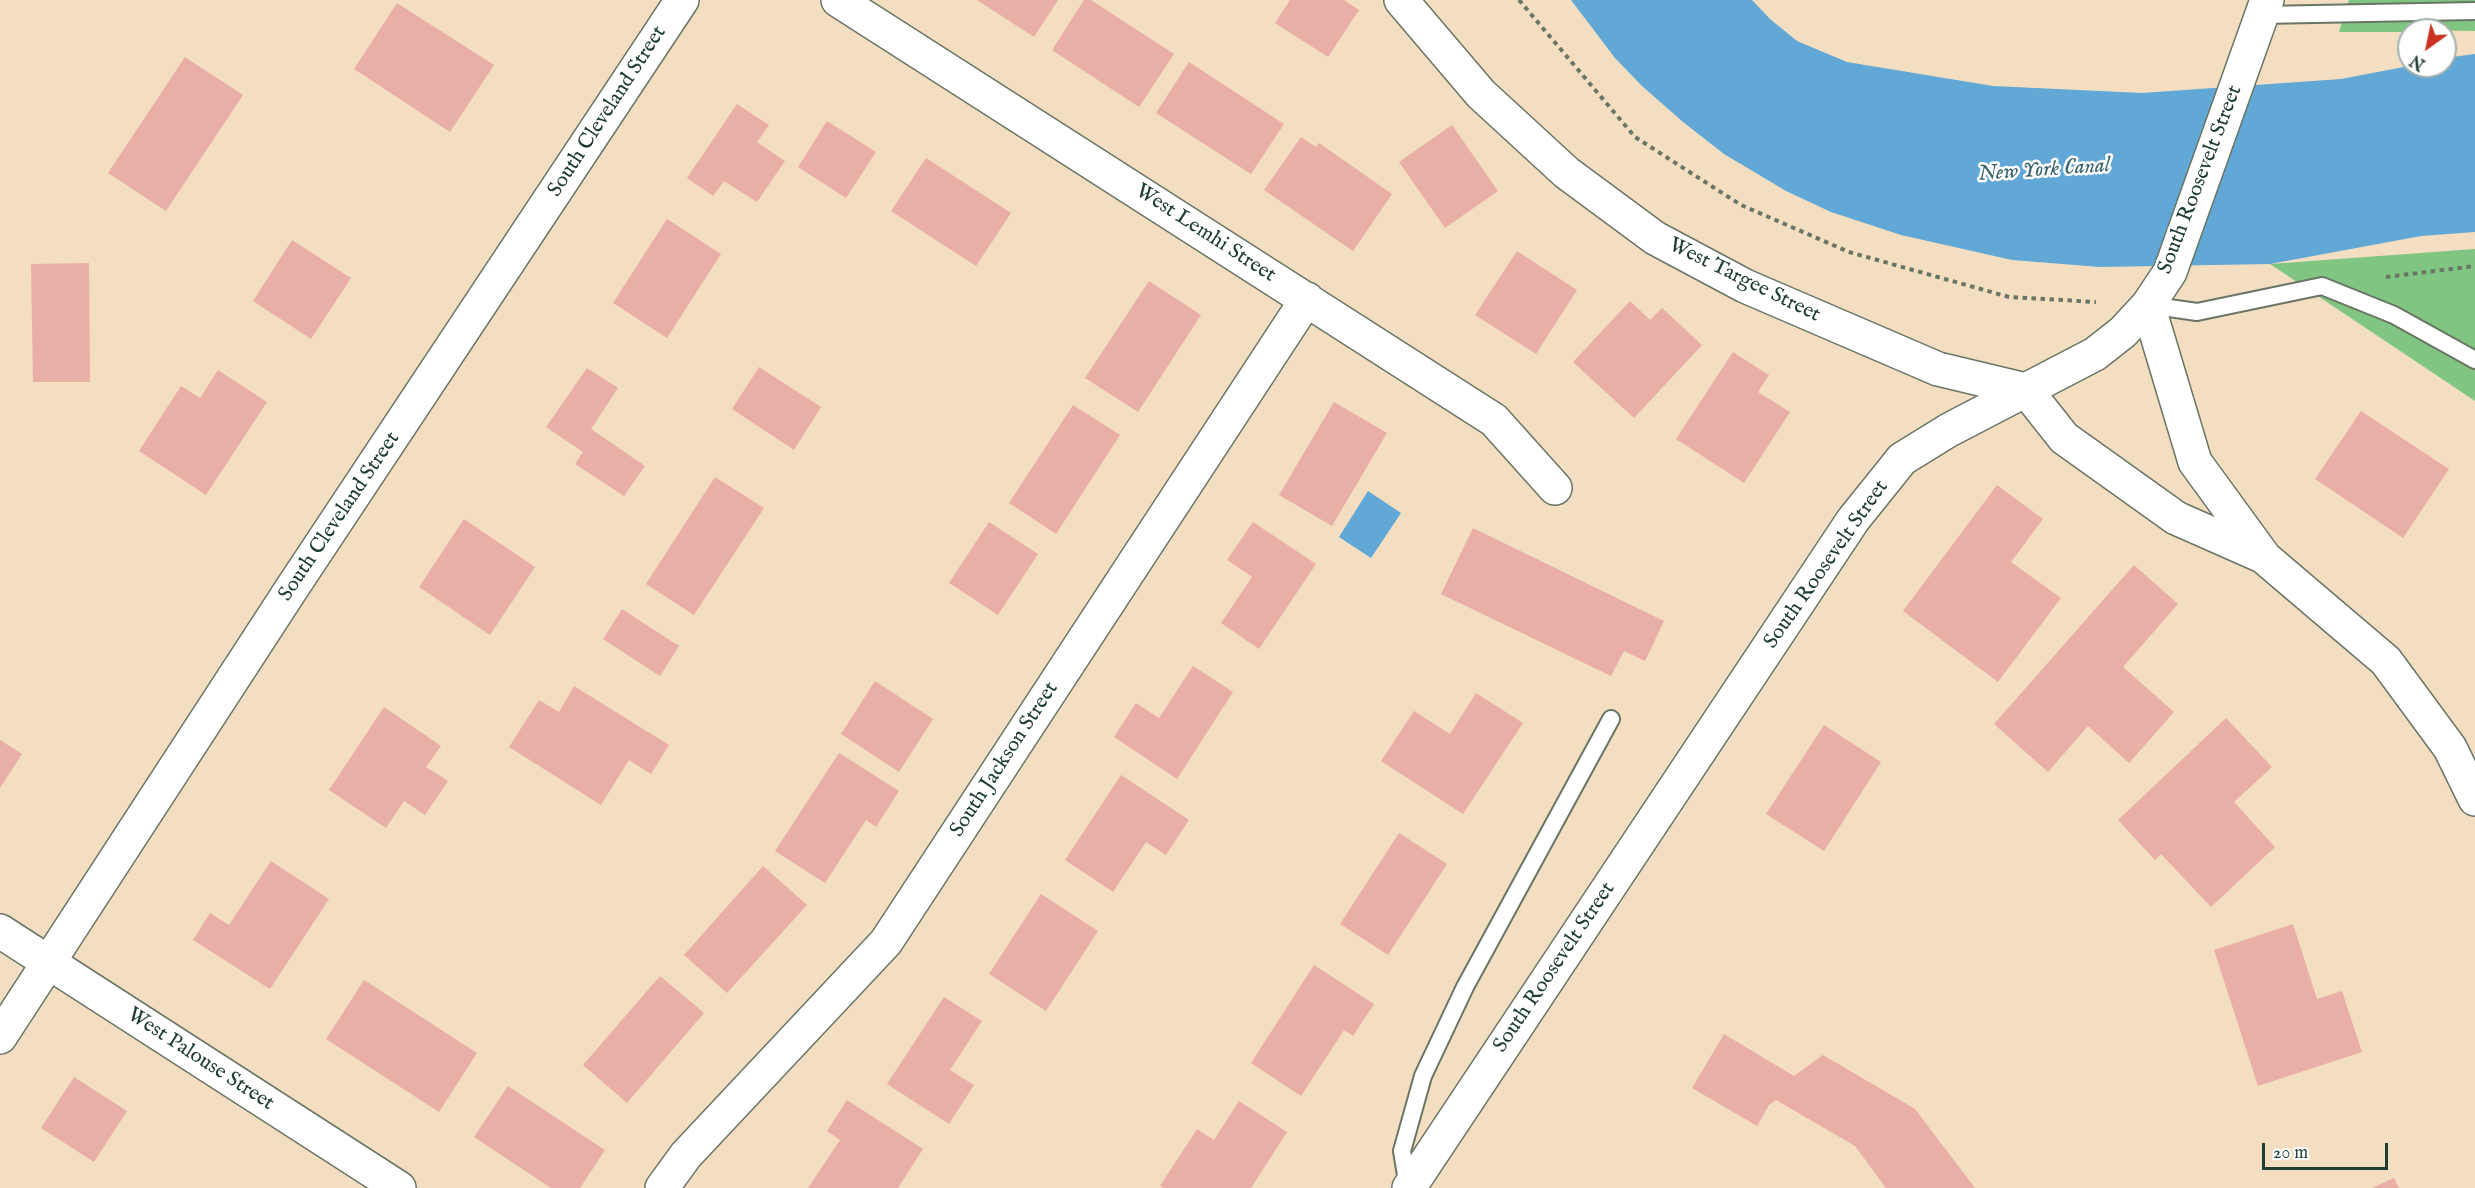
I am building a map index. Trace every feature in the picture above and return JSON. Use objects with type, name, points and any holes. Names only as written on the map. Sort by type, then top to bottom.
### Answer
[{"type":"street","name":"South Cleveland Street","points":[[0,1037],[285,598],[682,0]]},
{"type":"street","name":"West Lemhi Street","points":[[838,0],[1494,420],[1555,488]]},
{"type":"street","name":"West Targee Street","points":[[1401,0],[1481,93],[1567,173],[1655,238],[1745,286],[1938,369],[2026,390]]},
{"type":"street","name":"South Roosevelt Street","points":[[1409,1188],[1853,520],[1902,459],[1948,430],[2095,354],[2123,332],[2148,305],[2170,272],[2260,20]]},
{"type":"street","name":"South Jackson Street","points":[[662,1188],[686,1155],[886,942],[1307,299]]},
{"type":"street","points":[[2148,305],[2195,462],[2265,558],[2386,661],[2450,748],[2475,799]]},
{"type":"street","points":[[2026,390],[2064,438],[2176,518],[2265,558]]},
{"type":"street","name":"West Palouse Street","points":[[0,931],[399,1188]]},
{"type":"lane","points":[[2260,20],[2363,7],[2475,11]]},
{"type":"lane","points":[[2148,305],[2197,312],[2322,286],[2394,315],[2475,360]]},
{"type":"lane","points":[[1409,1188],[1402,1151],[1423,1076],[1466,987],[1611,719]]},
{"type":"path","points":[[1519,0],[1635,137],[1741,205],[1849,252],[2009,297],[2148,305]]},
{"type":"path","points":[[2381,278],[2475,266]]},
{"type":"green space","points":[[2349,0],[2475,0],[2475,31],[2457,31],[2457,18],[2397,18],[2397,32],[2339,32]]},
{"type":"green space","points":[[2475,249],[2475,401],[2270,264]]},
{"type":"water","name":"New York Canal","points":[[1571,0],[1752,0],[1770,19],[1797,41],[1847,62],[1993,86],[2142,93],[2341,79],[2397,68],[2397,78],[2457,78],[2457,56],[2475,54],[2475,232],[2421,236],[2270,264],[2100,267],[2012,260],[1901,235],[1831,212],[1786,191],[1724,154],[1642,86],[1615,58]]},
{"type":"water","points":[[1368,491],[1401,513],[1371,558],[1339,537]]},
{"type":"building","points":[[977,0],[1058,0],[1034,37]]},
{"type":"building","points":[[1084,0],[1091,0],[1174,54],[1139,107],[1052,50]]},
{"type":"building","points":[[1290,0],[1344,0],[1359,10],[1328,57],[1275,23]]},
{"type":"building","points":[[397,3],[494,65],[450,132],[354,69]]},
{"type":"building","points":[[185,57],[243,95],[166,211],[108,173]]},
{"type":"building","points":[[1189,62],[1284,124],[1251,174],[1156,113]]},
{"type":"building","points":[[737,104],[769,125],[757,142],[785,161],[757,202],[724,181],[713,196],[687,178]]},
{"type":"building","points":[[827,121],[876,152],[846,198],[798,167]]},
{"type":"building","points":[[1452,125],[1498,191],[1445,228],[1399,162]]},
{"type":"building","points":[[1301,137],[1316,147],[1319,143],[1392,194],[1353,251],[1264,190]]},
{"type":"building","points":[[926,158],[1011,213],[976,266],[891,211]]},
{"type":"building","points":[[667,219],[721,254],[667,338],[613,303]]},
{"type":"building","points":[[292,240],[351,278],[311,339],[253,301]]},
{"type":"building","points":[[1517,251],[1577,290],[1536,354],[1475,315]]},
{"type":"building","points":[[89,263],[90,382],[33,382],[31,264]]},
{"type":"building","points":[[1149,281],[1201,315],[1138,412],[1085,378]]},
{"type":"building","points":[[1630,301],[1650,320],[1662,308],[1702,345],[1634,418],[1573,362]]},
{"type":"building","points":[[1733,352],[1769,375],[1758,392],[1790,412],[1744,483],[1676,439]]},
{"type":"building","points":[[759,367],[821,407],[794,450],[732,409]]},
{"type":"building","points":[[587,368],[618,388],[591,429],[645,466],[624,496],[575,464],[583,452],[546,427]]},
{"type":"building","points":[[218,370],[267,402],[206,495],[139,451],[181,386],[200,398]]},
{"type":"building","points":[[1334,402],[1387,433],[1332,526],[1279,495]]},
{"type":"building","points":[[1073,405],[1120,435],[1056,534],[1009,503]]},
{"type":"building","points":[[2361,411],[2449,469],[2403,538],[2315,479]]},
{"type":"building","points":[[715,477],[764,508],[694,615],[646,584]]},
{"type":"building","points":[[1997,485],[2043,519],[2011,562],[2061,598],[1998,682],[1903,611]]},
{"type":"building","points":[[464,519],[535,567],[490,635],[419,587]]},
{"type":"building","points":[[989,522],[1038,554],[998,615],[949,583]]},
{"type":"building","points":[[1253,522],[1316,564],[1259,649],[1221,623],[1252,577],[1227,560]]},
{"type":"building","points":[[1473,528],[1664,621],[1645,661],[1624,651],[1611,676],[1441,594]]},
{"type":"building","points":[[2134,565],[2178,604],[2123,667],[2174,712],[2129,763],[2088,726],[2048,772],[1994,724]]},
{"type":"building","points":[[622,609],[679,646],[660,676],[603,639]]},
{"type":"building","points":[[1193,666],[1233,692],[1177,779],[1114,737],[1136,703],[1159,718]]},
{"type":"building","points":[[875,681],[933,719],[899,772],[841,734]]},
{"type":"building","points":[[574,686],[669,745],[651,774],[629,760],[601,805],[509,747],[539,700],[559,712]]},
{"type":"building","points":[[1476,693],[1523,723],[1463,814],[1381,761],[1414,711],[1450,734]]},
{"type":"building","points":[[384,707],[441,746],[426,767],[448,781],[425,815],[404,801],[386,828],[329,790]]},
{"type":"building","points":[[2226,718],[2272,767],[2234,802],[2275,847],[2211,907],[2161,854],[2155,860],[2118,820]]},
{"type":"building","points":[[1824,725],[1881,762],[1824,851],[1766,814]]},
{"type":"building","points":[[0,740],[22,754],[0,788]]},
{"type":"building","points":[[839,753],[899,791],[876,827],[866,820],[825,883],[775,851]]},
{"type":"building","points":[[1121,775],[1189,820],[1166,855],[1146,842],[1113,892],[1065,860]]},
{"type":"building","points":[[1399,833],[1447,864],[1388,955],[1340,924]]},
{"type":"building","points":[[271,861],[329,899],[270,989],[193,940],[210,913],[229,925]]},
{"type":"building","points":[[763,866],[807,905],[727,993],[684,955]]},
{"type":"building","points":[[1041,894],[1098,931],[1046,1011],[989,974]]},
{"type":"building","points":[[2293,924],[2317,999],[2342,991],[2362,1052],[2258,1086],[2214,950]]},
{"type":"building","points":[[1314,965],[1374,1004],[1353,1036],[1344,1030],[1301,1096],[1251,1063]]},
{"type":"building","points":[[660,976],[704,1013],[627,1103],[583,1065]]},
{"type":"building","points":[[364,980],[477,1053],[439,1112],[326,1039]]},
{"type":"building","points":[[944,997],[982,1021],[950,1070],[974,1085],[949,1124],[887,1084]]},
{"type":"building","points":[[1724,1034],[1794,1076],[1823,1055],[1915,1109],[1975,1188],[1886,1188],[1855,1146],[1776,1100],[1769,1105],[1757,1126],[1692,1088]]},
{"type":"building","points":[[74,1077],[127,1111],[94,1162],[41,1128]]},
{"type":"building","points":[[508,1086],[605,1150],[580,1188],[551,1188],[474,1137]]},
{"type":"building","points":[[847,1100],[923,1149],[898,1188],[808,1188],[840,1140],[827,1131]]},
{"type":"building","points":[[1239,1101],[1287,1132],[1251,1188],[1163,1188],[1160,1186],[1197,1129],[1214,1140]]},
{"type":"building","points":[[2394,1178],[2399,1188],[2372,1188]]}]
